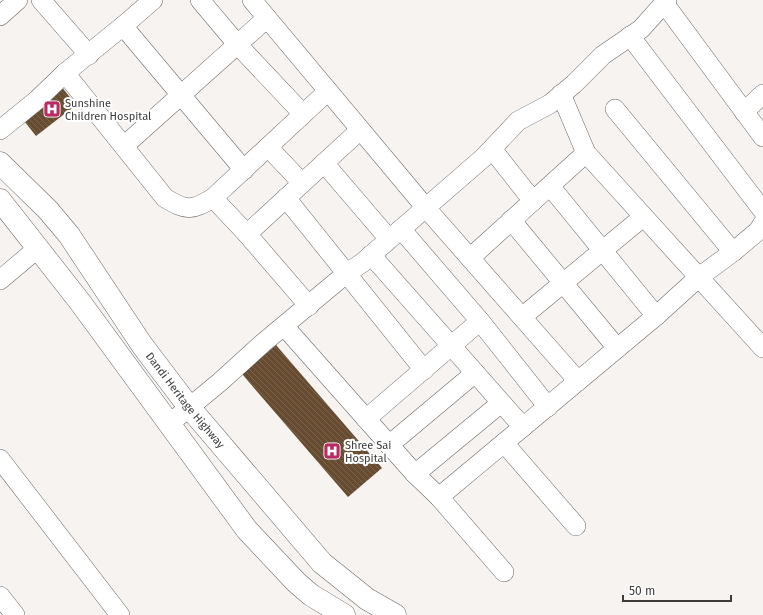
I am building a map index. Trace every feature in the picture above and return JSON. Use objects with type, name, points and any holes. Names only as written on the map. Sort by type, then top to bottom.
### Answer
[{"type":"highway","name":"Dandi Heritage Highway","points":[[0,163],[48,210],[69,235],[142,345],[189,407],[322,563],[367,599],[395,615]]},
{"type":"highway","points":[[0,200],[80,302],[247,530],[296,582],[311,595],[344,615]]},
{"type":"street","points":[[0,16],[18,0]]},
{"type":"street","points":[[41,0],[89,55]]},
{"type":"street","points":[[0,130],[37,100],[65,73],[89,55],[152,0]]},
{"type":"street","points":[[200,0],[237,44],[303,114]]},
{"type":"street","points":[[252,0],[426,208],[578,381]]},
{"type":"street","points":[[169,424],[220,382],[263,343],[426,208],[483,158],[518,121],[550,104],[574,84],[603,55],[641,29],[666,1],[763,137]]},
{"type":"street","points":[[124,146],[267,18]]},
{"type":"street","points":[[123,26],[244,170]]},
{"type":"street","points":[[630,36],[763,211]]},
{"type":"street","points":[[65,73],[165,198],[181,208],[197,208],[213,198],[328,91]]},
{"type":"street","points":[[561,94],[586,153],[763,348]]},
{"type":"street","points":[[744,112],[763,94]]},
{"type":"street","points":[[615,109],[732,252]]},
{"type":"street","points":[[247,234],[360,130]]},
{"type":"street","points":[[268,147],[302,184]]},
{"type":"street","points":[[492,149],[533,201]]},
{"type":"street","points":[[470,258],[586,153]]},
{"type":"street","points":[[324,163],[480,321],[548,407]]},
{"type":"street","points":[[550,186],[656,316]]},
{"type":"street","points":[[213,198],[247,234],[309,306]]},
{"type":"street","points":[[286,198],[424,370]]},
{"type":"street","points":[[522,317],[643,217]]},
{"type":"street","points":[[511,220],[617,348]]},
{"type":"street","points":[[439,497],[656,316],[699,277],[758,231],[763,223]]},
{"type":"street","points":[[0,280],[38,248]]},
{"type":"street","points":[[371,255],[523,427]]},
{"type":"street","points":[[366,419],[480,321]]},
{"type":"street","points":[[284,326],[415,474],[439,497],[504,572]]},
{"type":"street","points":[[389,445],[475,373]]},
{"type":"street","points":[[415,474],[501,403]]},
{"type":"street","points":[[504,443],[576,526]]},
{"type":"street","points":[[0,459],[120,615]]},
{"type":"street","points":[[0,596],[16,615]]},
{"type":"building","points":[[61,86],[76,105],[36,136],[21,117]]},
{"type":"building","points":[[276,345],[382,468],[348,497],[242,374]]},
{"type":"place","name":"Sunshine Children Hospital","points":[[52,109]]},
{"type":"place","name":"Shree Sai Hospital","points":[[332,451]]}]
